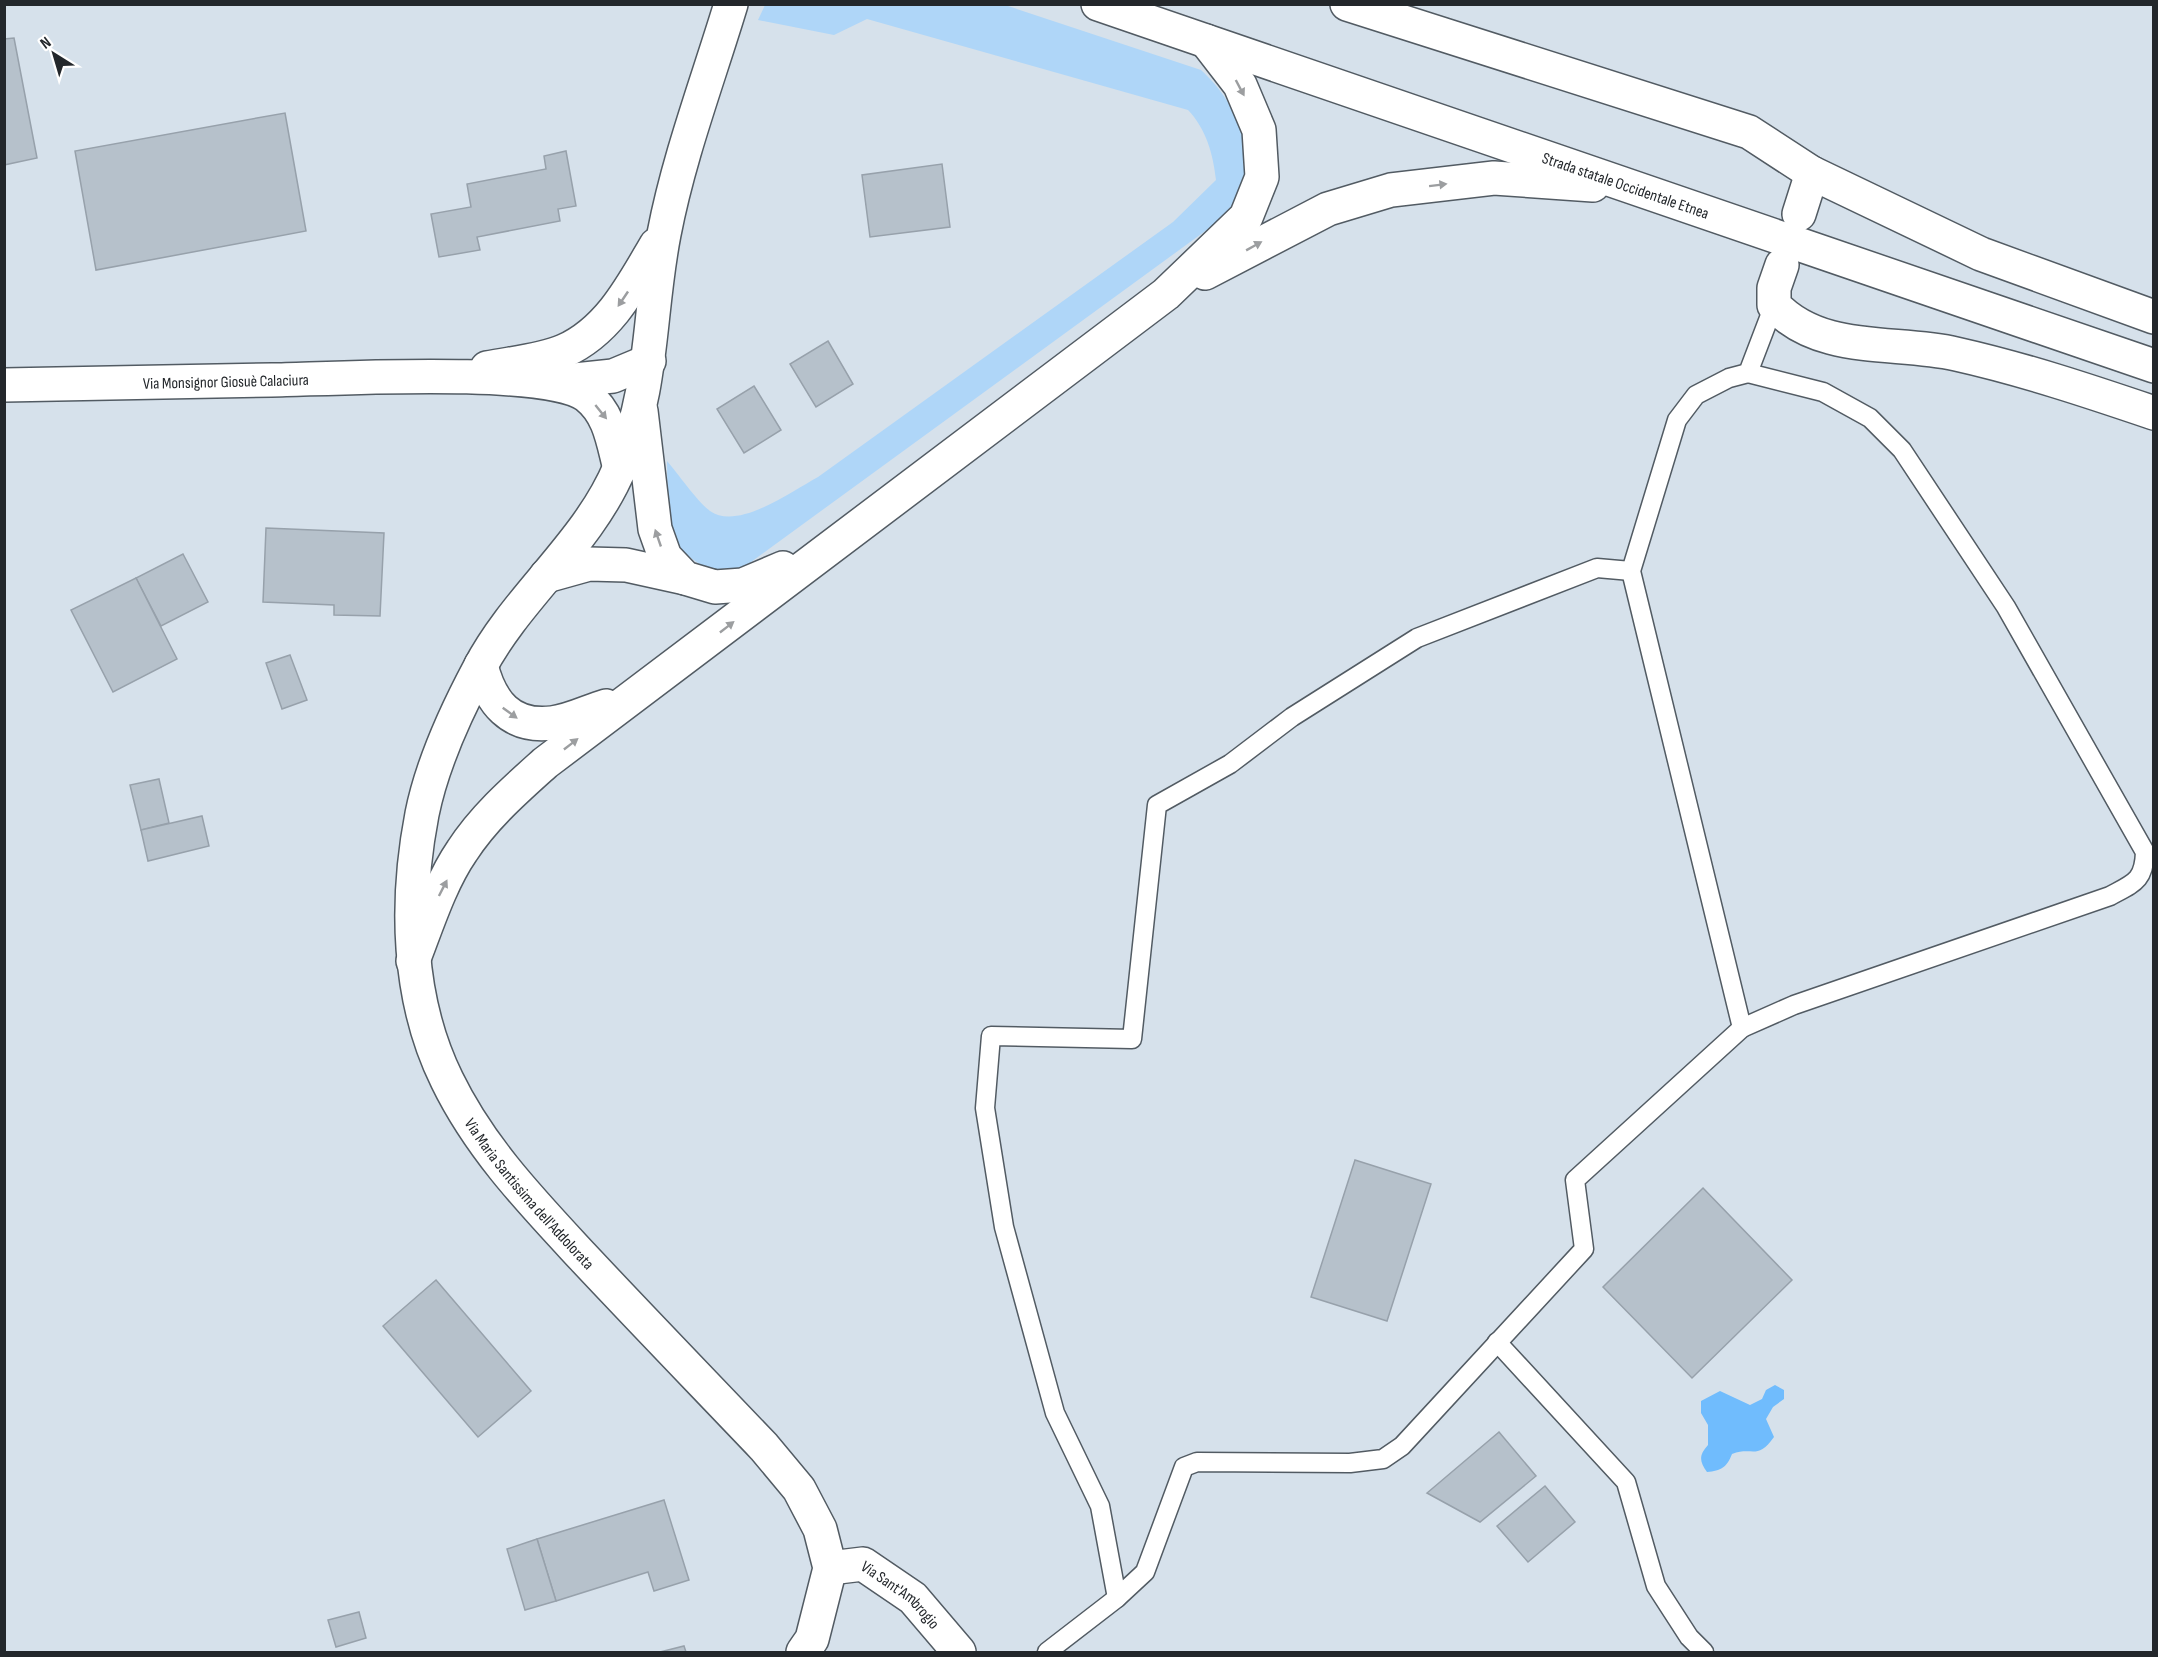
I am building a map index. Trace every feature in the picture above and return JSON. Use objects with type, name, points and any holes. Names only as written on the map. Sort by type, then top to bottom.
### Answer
[{"type":"street","points":[[685,578],[665,557],[655,530],[641,411],[650,361],[665,231],[731,4]]},
{"type":"street","name":"Strada statale Occidentale Etnea","points":[[1098,4],[2154,366]]},
{"type":"street","points":[[1347,4],[1749,132],[1812,173],[1981,254],[2154,317]]},
{"type":"street","points":[[412,961],[438,898],[461,851],[503,801],[545,763],[1167,294],[1246,217],[1262,177],[1259,130],[1240,85],[1206,41]]},
{"type":"street","points":[[1798,214],[1812,173]]},
{"type":"street","points":[[1167,294],[1274,235],[1328,209],[1391,190],[1494,178],[1638,189]]},
{"type":"street","points":[[562,352],[581,342],[600,326],[622,302],[665,231]]},
{"type":"street","points":[[1782,265],[1774,288],[1774,305],[1801,327],[1827,338],[1954,354],[2040,377],[2154,413]]},
{"type":"street","points":[[447,376],[599,345],[626,351],[650,361]]},
{"type":"street","points":[[543,383],[613,376],[650,361]]},
{"type":"street","points":[[447,376],[566,386],[587,396],[606,416],[620,468]]},
{"type":"street","name":"Via Monsignor Giosuè Calaciura","points":[[4,385],[447,376]]},
{"type":"street","name":"Via Maria Santissima dell'Addolorata","points":[[641,411],[620,468],[600,508],[508,624],[481,665],[441,750],[422,814],[413,892],[412,961],[426,1029],[446,1079],[469,1121],[505,1173],[764,1447],[799,1489],[820,1529],[830,1568],[812,1639],[803,1653]]},
{"type":"street","points":[[546,576],[589,564],[626,565],[715,587],[743,585],[831,546]]},
{"type":"street","points":[[481,665],[486,688],[498,705],[520,721],[553,723],[630,698]]},
{"type":"street","name":"Via Sant'Ambrogio","points":[[830,1568],[863,1564],[913,1598],[959,1653]]},
{"type":"lane","points":[[1748,373],[1774,305]]},
{"type":"lane","points":[[1047,1653],[1117,1598],[1145,1572],[1184,1467],[1197,1462],[1350,1463],[1383,1459],[1402,1446],[1584,1249],[1575,1180],[1742,1028],[1794,1005],[2110,896],[2149,875],[2145,852],[2006,606],[1902,450],[1870,418],[1823,392],[1748,373],[1729,378],[1696,395],[1677,420],[1631,571],[1742,1028]]},
{"type":"lane","points":[[1117,1598],[1100,1506],[1055,1413],[1004,1227],[985,1108],[991,1036],[1132,1039],[1157,805],[1230,764],[1292,717],[1417,638],[1597,568],[1631,571]]},
{"type":"lane","points":[[1497,1342],[1626,1482],[1656,1586],[1689,1637],[1704,1653]]},
{"type":"shaded area","points":[[765,5],[1005,5],[1201,70],[1224,96],[1233,111],[1246,145],[1248,162],[1246,179],[1239,195],[1219,221],[740,570],[708,570],[681,551],[668,534],[667,461],[693,494],[710,511],[722,516],[735,516],[765,507],[818,477],[1173,222],[1216,180],[1208,142],[1200,125],[1188,110],[867,19],[834,35],[758,20]]},
{"type":"water","points":[[1775,1385],[1784,1390],[1784,1399],[1773,1407],[1766,1419],[1774,1437],[1763,1449],[1732,1454],[1723,1468],[1707,1472],[1701,1458],[1708,1445],[1708,1425],[1701,1413],[1701,1401],[1720,1391],[1750,1405],[1762,1399],[1766,1390]]},
{"type":"building","points":[[14,38],[37,158],[4,165],[4,39]]},
{"type":"building","points":[[285,113],[306,231],[96,270],[75,151]]},
{"type":"building","points":[[566,151],[576,206],[558,209],[560,221],[477,237],[480,250],[439,257],[431,214],[471,207],[467,184],[546,169],[544,156]]},
{"type":"building","points":[[942,164],[950,227],[870,237],[862,175]]},
{"type":"building","points":[[828,341],[853,384],[816,407],[790,364]]},
{"type":"building","points":[[754,386],[781,430],[744,453],[717,409]]},
{"type":"building","points":[[266,528],[384,533],[380,616],[334,615],[334,605],[263,602]]},
{"type":"building","points":[[183,554],[208,602],[161,626],[136,578]]},
{"type":"building","points":[[136,578],[177,659],[113,692],[71,610]]},
{"type":"building","points":[[290,655],[307,700],[282,709],[266,663]]},
{"type":"building","points":[[159,779],[169,823],[141,830],[130,785]]},
{"type":"building","points":[[202,816],[209,846],[148,861],[141,830]]},
{"type":"building","points":[[1355,1160],[1431,1184],[1387,1321],[1311,1297]]},
{"type":"building","points":[[1703,1188],[1792,1280],[1692,1378],[1603,1287]]},
{"type":"building","points":[[436,1280],[531,1391],[478,1437],[383,1326]]},
{"type":"building","points":[[1499,1432],[1536,1476],[1480,1522],[1427,1493]]},
{"type":"building","points":[[1545,1486],[1575,1522],[1528,1562],[1497,1526]]},
{"type":"building","points":[[664,1500],[689,1580],[654,1591],[648,1572],[556,1601],[537,1539]]},
{"type":"building","points":[[537,1539],[556,1601],[525,1610],[507,1549]]},
{"type":"building","points":[[359,1612],[366,1638],[336,1647],[328,1620]]},
{"type":"building","points":[[684,1646],[686,1652],[660,1652]]}]
